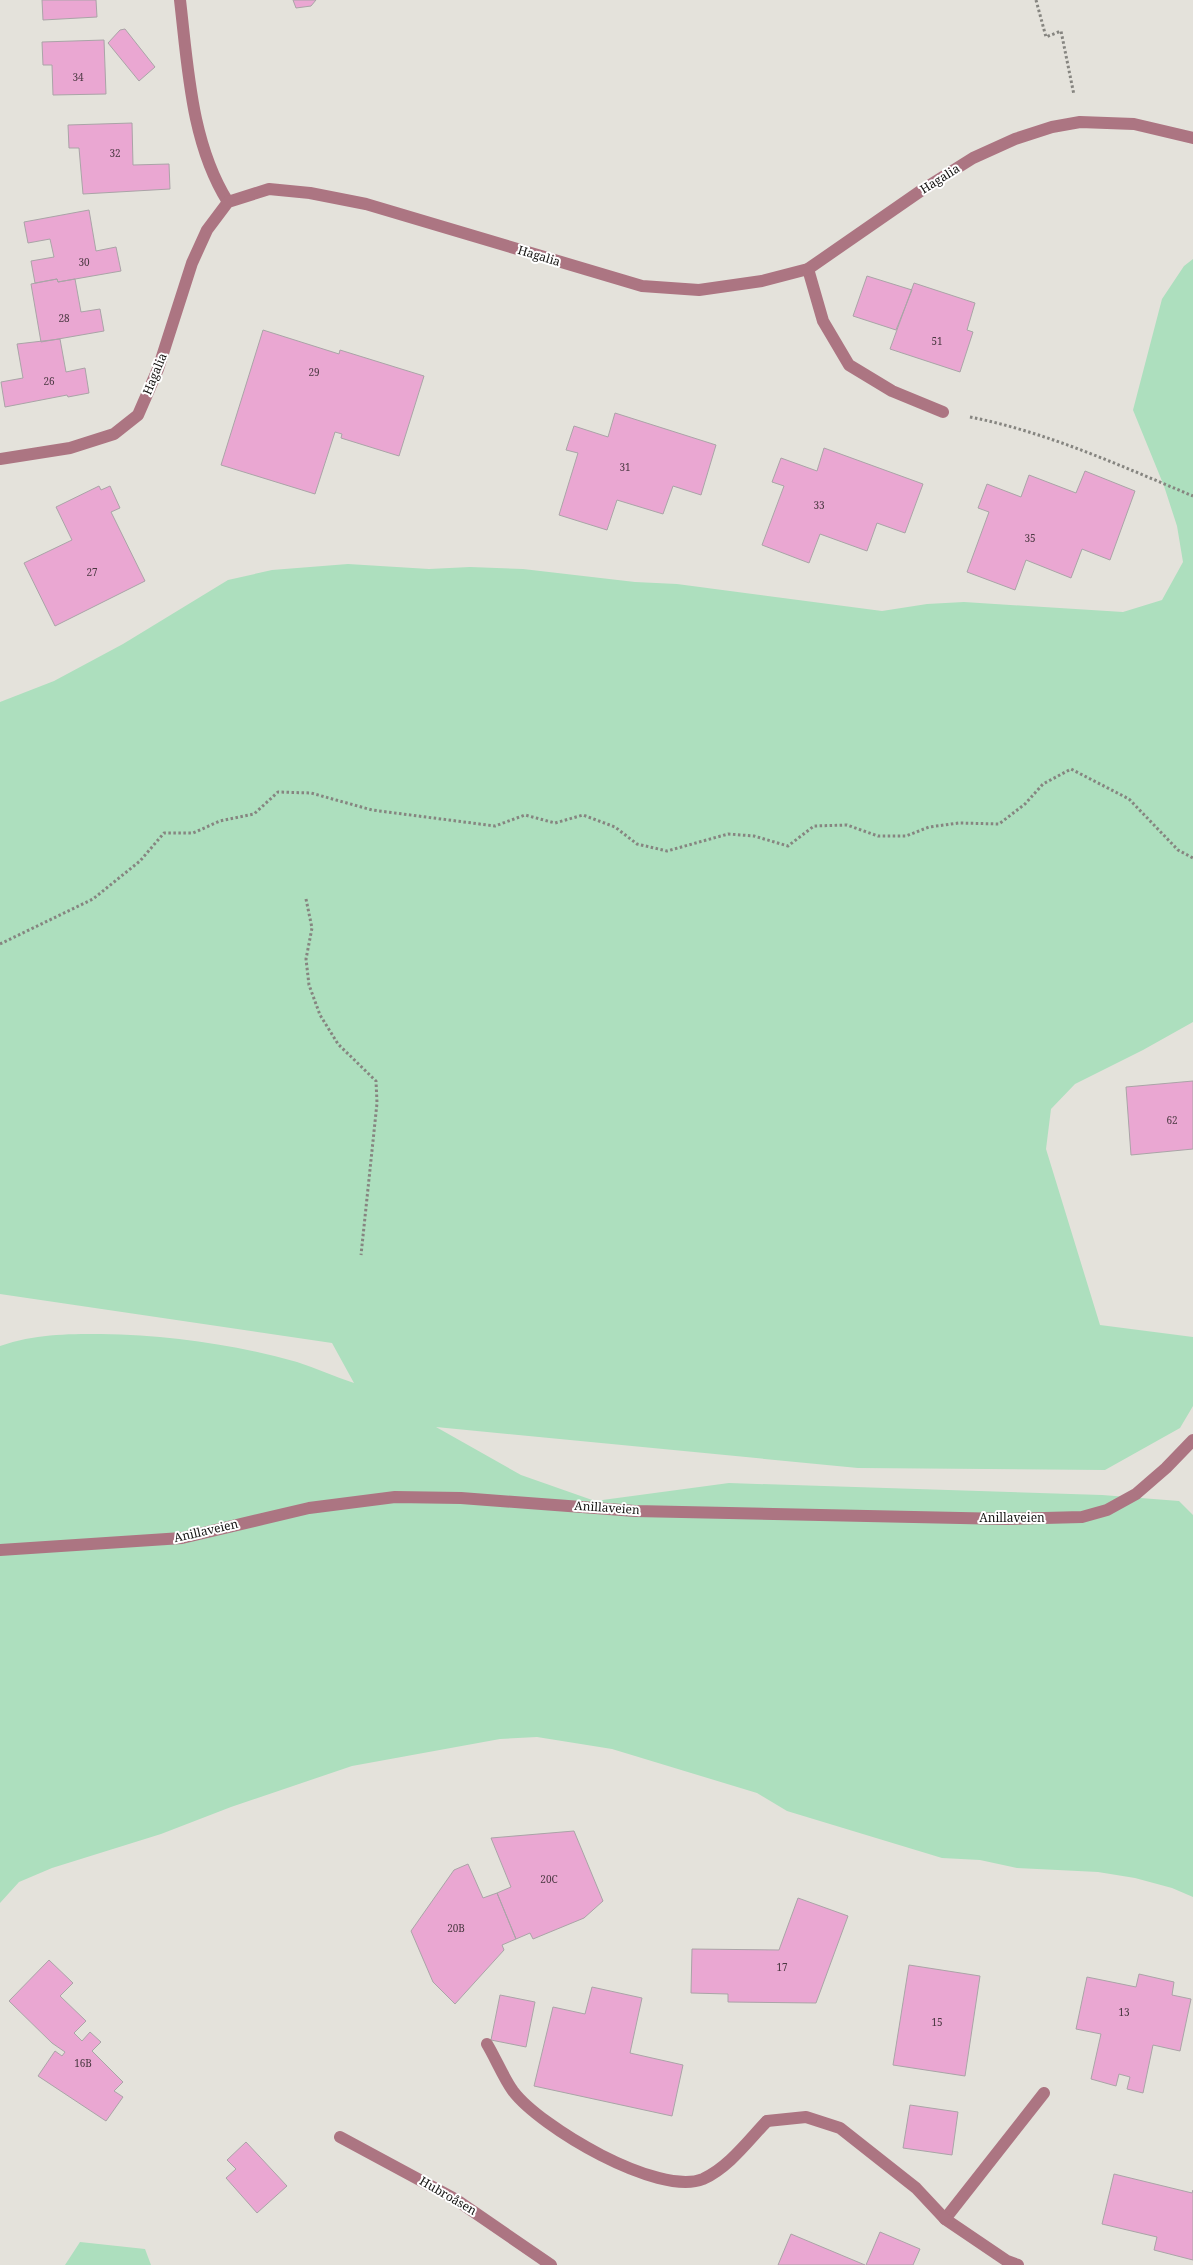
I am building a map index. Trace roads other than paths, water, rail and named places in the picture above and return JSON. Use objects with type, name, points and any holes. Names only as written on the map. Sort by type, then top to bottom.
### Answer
[{"type":"street","points":[[180,0],[196,123],[219,187],[228,202]]},
{"type":"street","name":"Hagalia","points":[[0,459],[70,448],[114,434],[138,415],[158,369],[192,263],[207,230],[228,202],[269,189],[310,192],[366,204],[642,286],[699,290],[762,281],[808,269],[922,190],[973,158],[1024,136],[1052,127],[1080,122],[1134,124],[1193,138]]},
{"type":"street","points":[[808,269],[823,321],[849,365],[892,391],[943,412]]},
{"type":"street","name":"Anillaveien","points":[[0,1550],[182,1538],[309,1508],[395,1497],[460,1498],[635,1511],[997,1519],[1082,1517],[1107,1510],[1136,1494],[1166,1468],[1193,1440]]},
{"type":"street","points":[[487,2044],[513,2091],[544,2121],[585,2148],[641,2172],[679,2182],[701,2180],[718,2171],[767,2121],[806,2117],[840,2128],[916,2188],[945,2219],[1007,2261],[1018,2265]]},
{"type":"street","points":[[945,2219],[1044,2093]]},
{"type":"street","name":"Hubroåsen","points":[[340,2137],[455,2199],[551,2265]]}]
